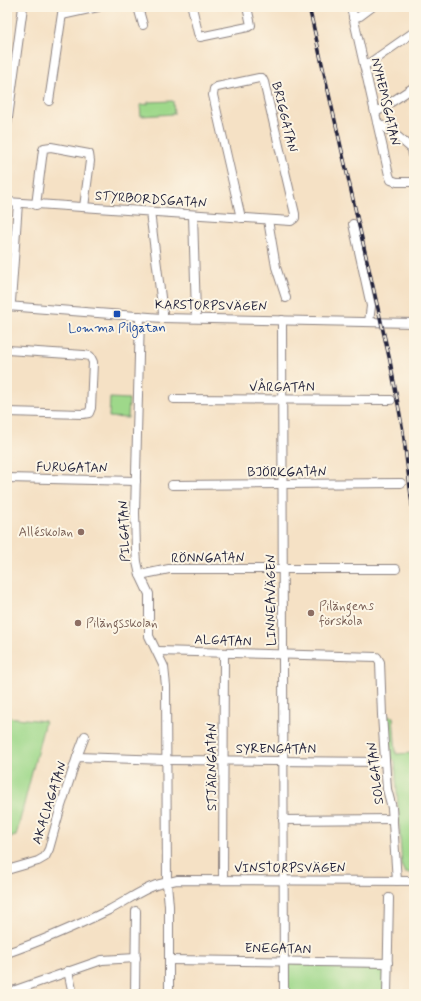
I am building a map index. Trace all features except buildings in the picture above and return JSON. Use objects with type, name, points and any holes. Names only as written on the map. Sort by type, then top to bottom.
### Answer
[{"type":"street","points":[[7,125],[23,7]]},
{"type":"street","points":[[49,101],[62,11],[98,7]]},
{"type":"street","points":[[138,7],[143,25]]},
{"type":"street","points":[[192,7],[200,37],[248,27],[251,25],[247,7]]},
{"type":"street","name":"NYHEMSGATAN","points":[[351,7],[388,175],[391,180],[397,182],[414,182]]},
{"type":"street","points":[[354,18],[360,16],[372,7]]},
{"type":"street","points":[[364,65],[371,62],[414,32]]},
{"type":"street","name":"BRIGGATAN","points":[[241,218],[213,95],[214,89],[217,87],[262,78],[295,214],[293,220]]},
{"type":"street","points":[[375,113],[414,87]]},
{"type":"street","points":[[377,122],[413,147],[414,162]]},
{"type":"street","points":[[36,205],[43,150],[47,147],[90,154],[84,207]]},
{"type":"street","name":"STYRBORDSGATAN","points":[[7,202],[289,222],[293,220]]},
{"type":"street","points":[[9,304],[18,203]]},
{"type":"street","points":[[150,212],[163,313]]},
{"type":"street","points":[[193,215],[196,314]]},
{"type":"street","points":[[268,220],[276,263],[286,298]]},
{"type":"street","points":[[353,224],[371,306],[369,322]]},
{"type":"street","name":"KARSTORPSVÄGEN","points":[[9,304],[140,316],[414,323]]},
{"type":"street","name":"PILGATAN","points":[[140,316],[136,550],[140,575],[149,594],[149,636],[158,651],[164,667],[166,686],[167,883],[169,906],[168,994]]},
{"type":"street","name":"LINNEAVÄGEN","points":[[282,320],[284,994]]},
{"type":"street","points":[[7,350],[90,356],[93,362],[91,408],[89,413],[7,412]]},
{"type":"street","name":"VÅRGATAN","points":[[174,399],[391,400]]},
{"type":"street","name":"FURUGATAN","points":[[7,478],[136,481]]},
{"type":"street","name":"BJÖRKGATAN","points":[[172,485],[401,483]]},
{"type":"street","name":"RÖNNGATAN","points":[[140,575],[169,569],[396,569]]},
{"type":"street","name":"ALGATAN","points":[[158,651],[377,657],[380,662]]},
{"type":"street","name":"STJÄRNGATAN","points":[[223,880],[224,653]]},
{"type":"street","name":"SOLGATAN","points":[[380,662],[387,789],[392,808],[397,881]]},
{"type":"street","points":[[78,757],[85,736]]},
{"type":"street","name":"AKACIAGATAN","points":[[7,870],[38,861],[45,856],[49,849],[63,800],[78,757],[166,760]]},
{"type":"street","name":"SYRENGATAN","points":[[166,760],[385,762]]},
{"type":"street","points":[[283,820],[393,819]]},
{"type":"street","name":"VINSTORPSVÄGEN","points":[[7,953],[65,931],[118,906],[129,903],[167,883],[182,880],[414,881]]},
{"type":"street","points":[[387,994],[389,898]]},
{"type":"street","points":[[135,994],[136,911]]},
{"type":"street","points":[[7,993],[102,960],[136,958]]},
{"type":"street","name":"ENEGATAN","points":[[169,960],[388,963]]},
{"type":"street","points":[[68,971],[73,994]]},
{"type":"green space","points":[[173,101],[174,114],[141,116],[140,105],[148,104],[148,102]]},
{"type":"green space","points":[[110,398],[129,399],[128,418],[109,417]]},
{"type":"green space","points":[[388,716],[393,717],[396,754],[414,753],[414,873],[405,873],[402,867],[395,761],[391,757]]},
{"type":"green space","points":[[7,717],[45,721],[16,836],[7,838]]},
{"type":"green space","points":[[286,963],[385,965],[385,994],[286,994]]},
{"type":"railway","points":[[309,7],[390,361],[403,431],[414,520]]},
{"type":"place","name":"Lomma Pilgatan","points":[[117,314]]},
{"type":"place","name":"Alléskolan","points":[[81,532]]},
{"type":"place","name":"Pilängens förskola","points":[[311,613]]},
{"type":"place","name":"Pilängsskolan","points":[[78,623]]}]
